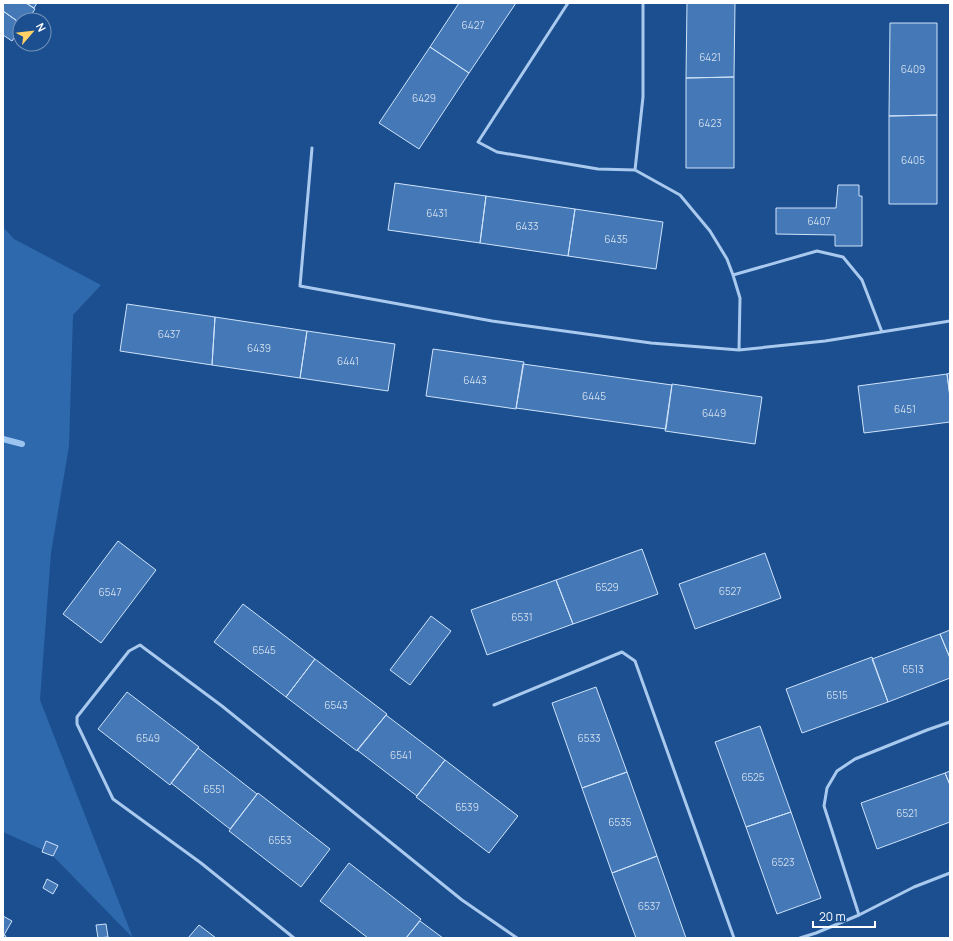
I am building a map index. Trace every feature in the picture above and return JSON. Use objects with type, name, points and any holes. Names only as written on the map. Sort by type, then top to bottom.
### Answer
[{"type":"lane","points":[[568,3],[478,142],[497,152],[598,169],[635,170],[680,195],[710,231],[727,259],[740,298],[739,350]]},
{"type":"lane","points":[[635,170],[643,97],[643,3]]},
{"type":"lane","points":[[312,148],[300,286],[492,321],[650,343],[739,350],[825,341],[950,321]]},
{"type":"lane","points":[[733,275],[817,252],[842,257],[862,280],[882,332]]},
{"type":"lane","points":[[294,938],[201,863],[113,799],[77,724],[77,717],[129,651],[140,645],[155,656],[222,706],[462,900],[517,938]]},
{"type":"lane","points":[[494,705],[622,652],[636,661],[734,938]]},
{"type":"lane","points":[[859,915],[824,806],[827,788],[837,771],[855,759],[926,730],[950,722]]},
{"type":"lane","points":[[800,938],[859,915],[914,887],[950,873]]},
{"type":"shaded area","points":[[3,227],[14,239],[101,285],[73,315],[69,446],[51,553],[40,700],[133,938],[50,853],[3,832]]},
{"type":"building","points":[[4,3],[26,3],[35,9],[33,12],[12,12],[12,17],[3,11]]},
{"type":"building","points":[[26,3],[37,3],[34,8]]},
{"type":"building","points":[[459,3],[516,3],[469,73],[430,47]]},
{"type":"building","points":[[687,3],[735,3],[734,77],[686,78]]},
{"type":"building","points":[[3,11],[12,17],[12,41],[3,35]]},
{"type":"building","points":[[890,23],[937,23],[937,115],[889,116]]},
{"type":"building","points":[[430,47],[469,73],[419,149],[379,123]]},
{"type":"building","points":[[734,77],[734,168],[686,168],[686,78]]},
{"type":"building","points":[[937,115],[937,204],[889,204],[889,116]]},
{"type":"building","points":[[395,183],[486,196],[480,243],[388,230]]},
{"type":"building","points":[[838,185],[859,185],[859,196],[862,196],[862,246],[835,246],[835,235],[776,234],[776,208],[836,208]]},
{"type":"building","points":[[486,196],[575,209],[568,256],[480,243]]},
{"type":"building","points":[[575,209],[663,222],[656,269],[568,256]]},
{"type":"building","points":[[127,304],[215,317],[212,365],[120,351]]},
{"type":"building","points":[[215,317],[307,331],[300,378],[212,365]]},
{"type":"building","points":[[307,331],[395,344],[388,391],[300,378]]},
{"type":"building","points":[[433,349],[524,362],[516,409],[426,396]]},
{"type":"building","points":[[523,364],[672,385],[666,429],[516,408]]},
{"type":"building","points":[[950,373],[950,397],[947,374]]},
{"type":"building","points":[[947,374],[950,397],[950,422],[864,433],[858,386]]},
{"type":"building","points":[[672,384],[762,397],[755,444],[665,431]]},
{"type":"building","points":[[118,541],[156,570],[101,643],[63,614]]},
{"type":"building","points":[[642,549],[658,594],[573,624],[556,580]]},
{"type":"building","points":[[765,553],[781,598],[695,629],[679,584]]},
{"type":"building","points":[[556,580],[573,624],[487,655],[471,610]]},
{"type":"building","points":[[243,604],[315,659],[286,697],[214,642]]},
{"type":"building","points":[[431,616],[451,631],[410,685],[390,670]]},
{"type":"building","points":[[950,630],[950,658],[940,634]]},
{"type":"building","points":[[940,634],[950,658],[950,678],[888,702],[872,659]]},
{"type":"building","points":[[872,657],[888,702],[802,733],[786,689]]},
{"type":"building","points":[[315,659],[387,714],[357,751],[286,697]]},
{"type":"building","points":[[596,687],[627,772],[582,788],[552,703]]},
{"type":"building","points":[[127,692],[199,747],[170,785],[98,729]]},
{"type":"building","points":[[386,715],[445,760],[417,796],[357,750]]},
{"type":"building","points":[[760,726],[791,812],[746,827],[715,742]]},
{"type":"building","points":[[198,748],[257,794],[230,829],[171,783]]},
{"type":"building","points":[[445,760],[518,816],[489,853],[416,797]]},
{"type":"building","points":[[950,771],[950,785],[945,773]]},
{"type":"building","points":[[627,772],[657,856],[612,873],[582,788]]},
{"type":"building","points":[[945,773],[950,785],[950,822],[877,849],[861,803]]},
{"type":"building","points":[[258,793],[330,849],[301,887],[229,831]]},
{"type":"building","points":[[791,812],[821,898],[777,914],[746,827]]},
{"type":"building","points":[[46,841],[58,846],[53,856],[42,852]]},
{"type":"building","points":[[657,856],[686,938],[636,938],[612,873]]},
{"type":"building","points":[[349,863],[421,919],[406,938],[368,938],[320,901]]},
{"type":"building","points":[[47,879],[58,885],[53,894],[43,888]]},
{"type":"building","points":[[3,916],[12,921],[4,935],[6,936],[5,938],[3,938]]},
{"type":"building","points":[[420,921],[443,938],[406,938]]},
{"type":"building","points":[[106,924],[108,937],[98,938],[96,925]]},
{"type":"building","points":[[199,925],[216,938],[188,938]]},
{"type":"waterway","points":[[3,439],[22,444]]}]
